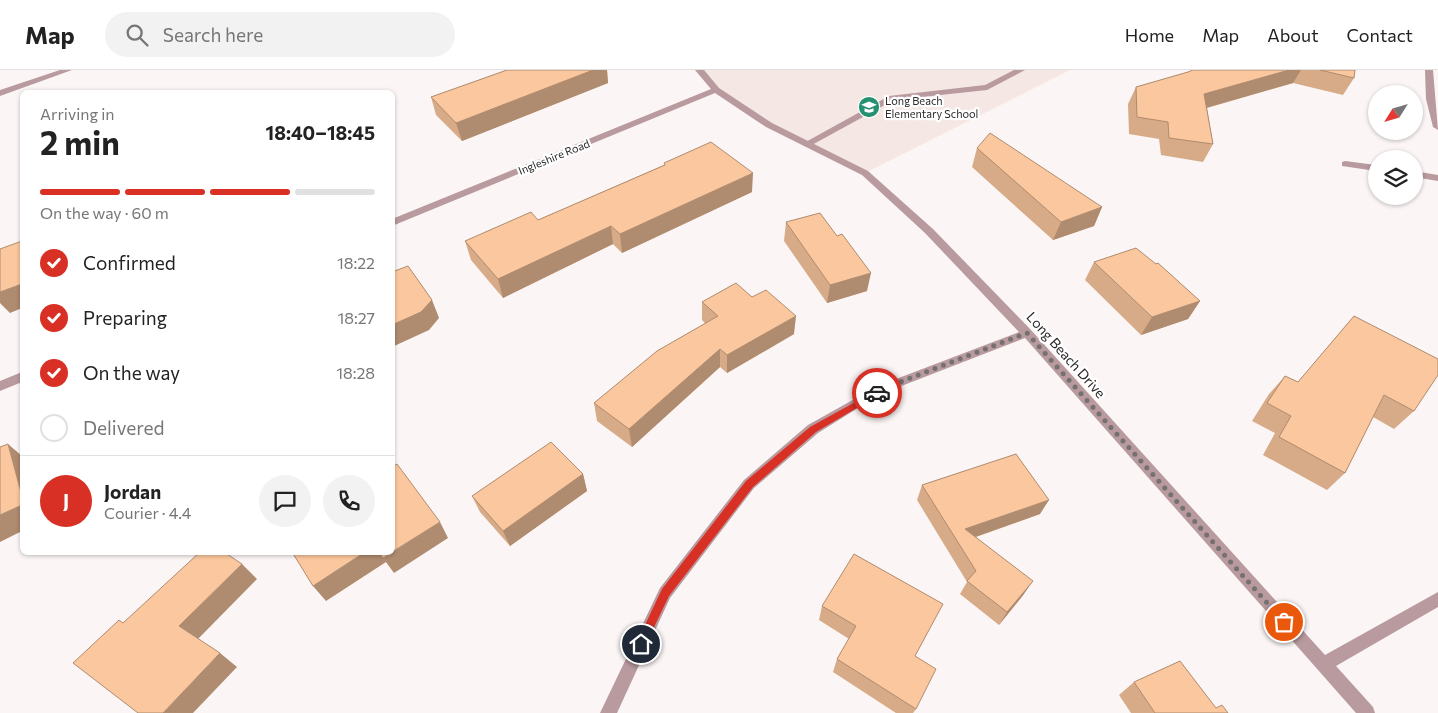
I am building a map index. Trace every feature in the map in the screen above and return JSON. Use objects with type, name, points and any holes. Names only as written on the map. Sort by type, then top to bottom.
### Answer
[{"type":"street","points":[[0,94],[68,70]]},
{"type":"street","name":"Long Beach Drive","points":[[699,70],[716,90],[769,125],[865,173],[928,231],[1027,333],[1367,713]]},
{"type":"street","points":[[807,144],[892,98],[987,87],[1021,70]]},
{"type":"street","points":[[1429,70],[1428,86],[1431,111],[1438,127]]},
{"type":"street","name":"Ingleshire Road","points":[[395,222],[716,90]]},
{"type":"street","points":[[1346,164],[1368,167]]},
{"type":"street","points":[[1423,176],[1438,178]]},
{"type":"street","points":[[608,713],[665,593],[749,484],[813,430],[862,400],[900,382],[1027,333]]},
{"type":"street","points":[[0,386],[20,378]]},
{"type":"street","points":[[1323,665],[1438,599]]},
{"type":"shaded area","name":"Long Beach Elementary School","points":[[699,70],[1070,70],[865,173],[807,144],[716,90]]},
{"type":"building","points":[[507,70],[593,70],[456,123],[431,97]]},
{"type":"building","points":[[1193,70],[1289,70],[1204,94],[1213,144],[1169,138],[1168,122],[1137,117],[1136,87]]},
{"type":"building","points":[[1320,70],[1355,70],[1354,78]]},
{"type":"building","points":[[990,133],[1102,207],[1061,222],[977,148]]},
{"type":"building","points":[[711,142],[753,173],[620,234],[611,226],[498,279],[465,241],[531,212],[538,220],[665,165],[664,163]]},
{"type":"building","points":[[820,213],[837,236],[842,234],[871,273],[830,285],[786,222]]},
{"type":"building","points":[[20,242],[20,285],[0,292],[0,249]]},
{"type":"building","points":[[1136,248],[1156,264],[1158,263],[1200,301],[1152,317],[1094,262]]},
{"type":"building","points":[[408,266],[432,300],[421,312],[395,324],[395,271]]},
{"type":"building","points":[[736,283],[752,297],[766,290],[796,316],[727,355],[720,349],[629,429],[594,403],[657,351],[718,316],[702,302]]},
{"type":"building","points":[[1354,316],[1438,359],[1438,375],[1414,411],[1384,395],[1345,473],[1279,437],[1291,416],[1267,403],[1285,376],[1298,382]]},
{"type":"building","points":[[551,442],[583,474],[503,531],[472,496]]},
{"type":"building","points":[[8,444],[20,489],[20,506],[0,515],[0,447]]},
{"type":"building","points":[[1016,454],[1049,500],[965,529],[1033,581],[1007,612],[967,581],[976,571],[922,485]]},
{"type":"building","points":[[397,464],[440,522],[395,550],[395,465]]},
{"type":"building","points":[[854,554],[943,604],[915,656],[936,669],[916,709],[837,659],[856,626],[822,606]]},
{"type":"building","points":[[197,555],[228,555],[242,564],[179,626],[220,653],[163,713],[138,713],[73,663],[119,620],[123,623]]},
{"type":"building","points":[[294,555],[360,555],[313,586]]},
{"type":"building","points":[[1180,661],[1216,708],[1222,705],[1228,713],[1155,713],[1134,682]]},
{"type":"way so far","points":[[877,393],[900,382],[1027,333],[1284,622]]},
{"type":"place","name":"Long Beach Elementary School","points":[[869,107]]},
{"type":"route","points":[[641,644],[665,593],[749,484],[813,430],[877,393]]}]
